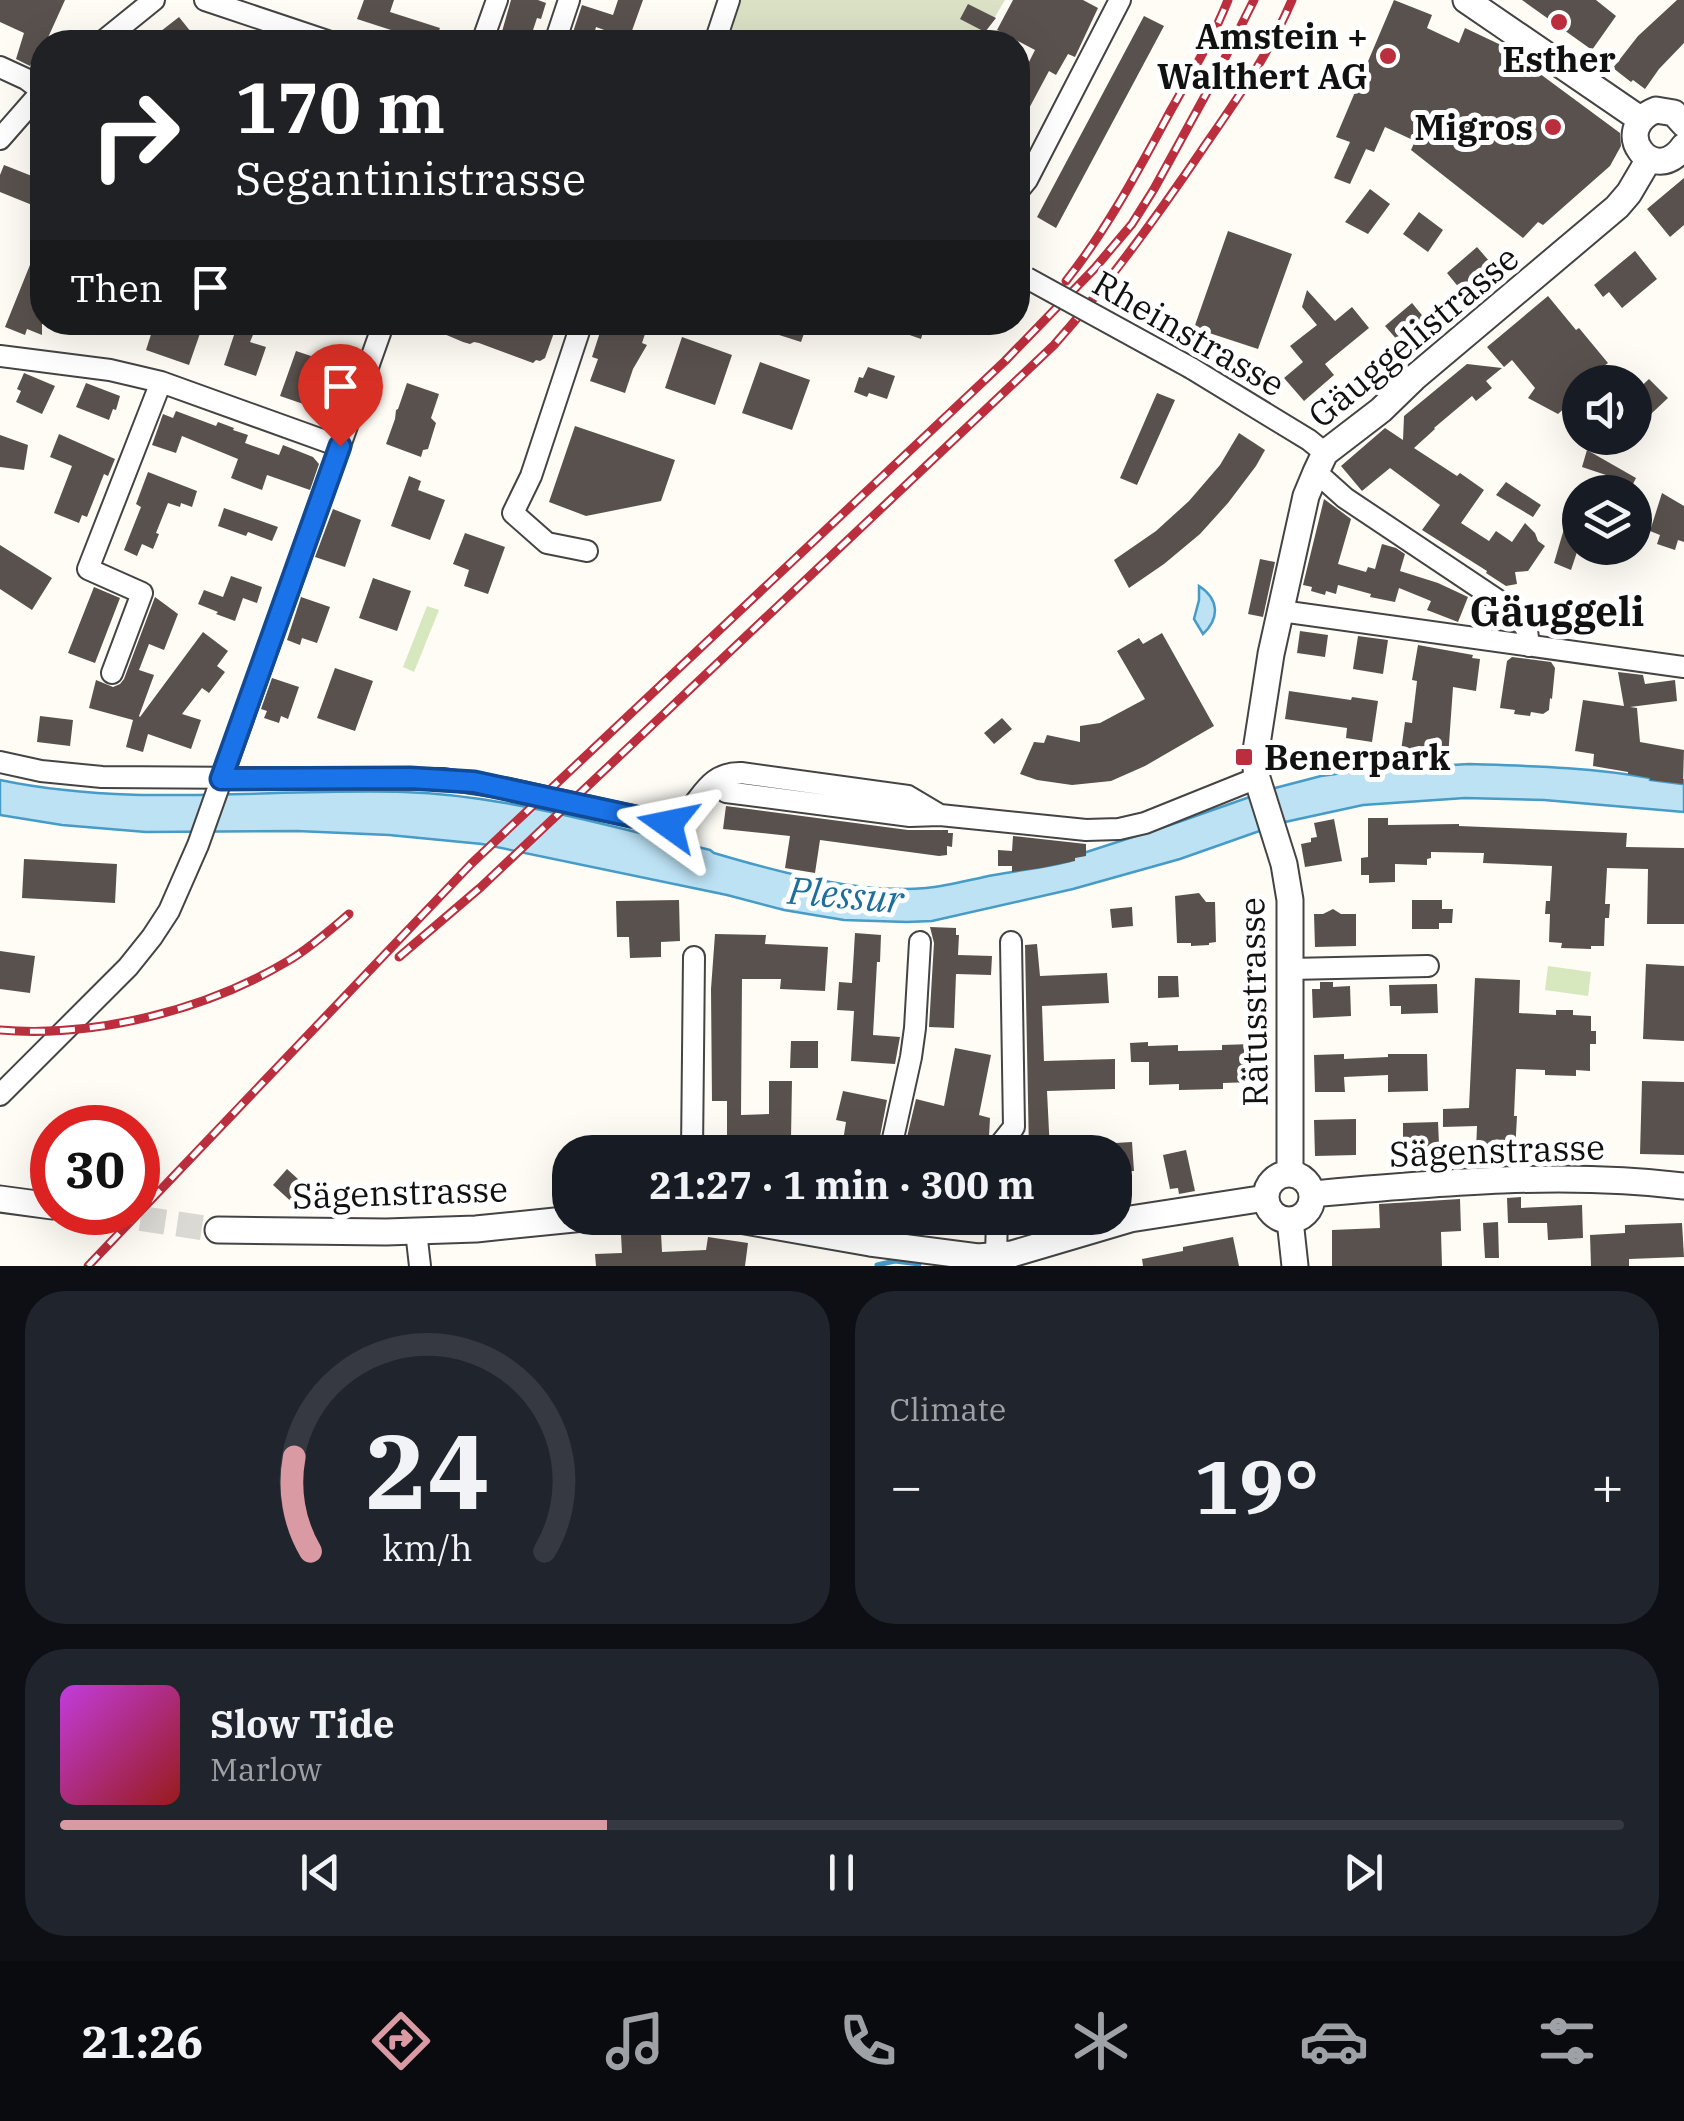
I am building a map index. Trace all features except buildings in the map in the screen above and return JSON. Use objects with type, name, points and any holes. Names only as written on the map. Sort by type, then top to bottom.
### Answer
[{"type":"street","points":[[117,30],[154,0]]},
{"type":"street","points":[[206,0],[295,30]]},
{"type":"street","points":[[486,30],[497,0]]},
{"type":"street","points":[[559,30],[569,0]]},
{"type":"street","points":[[719,30],[729,0]]},
{"type":"street","points":[[1030,172],[1120,0]]},
{"type":"street","points":[[1466,0],[1640,119]]},
{"type":"street","points":[[0,68],[30,82]]},
{"type":"street","points":[[0,139],[30,105]]},
{"type":"street","points":[[1683,120],[1665,110],[1656,110],[1640,119],[1636,146],[1649,159],[1668,160],[1684,146]]},
{"type":"street","name":"Gäuggelistrasse","points":[[1259,782],[1254,757],[1260,712],[1306,496],[1320,462],[1629,193],[1649,159]]},
{"type":"street","name":"Rheinstrasse","points":[[1030,280],[1191,368],[1308,440],[1345,498],[1514,612],[1527,630],[1528,646]]},
{"type":"street","points":[[0,1095],[128,967],[169,911],[198,845],[379,335]]},
{"type":"street","points":[[578,335],[535,464],[513,513],[547,543],[587,551]]},
{"type":"street","points":[[0,356],[110,370],[161,382],[340,446]]},
{"type":"street","points":[[112,673],[142,593],[88,570],[161,382]]},
{"type":"street","points":[[1281,611],[1684,667]]},
{"type":"street","points":[[0,762],[102,777],[220,783],[410,778],[474,782],[668,824],[683,817],[716,780],[741,773],[908,796],[940,815]]},
{"type":"street","points":[[726,792],[910,816],[940,815],[1086,830],[1144,823],[1259,782]]},
{"type":"street","name":"Rätusstrasse","points":[[1259,782],[1289,892],[1290,1174]]},
{"type":"street","points":[[894,1135],[913,1042],[920,942]]},
{"type":"street","points":[[1008,1135],[1014,1127],[1011,942]]},
{"type":"street","points":[[692,1135],[694,957]]},
{"type":"street","points":[[1290,970],[1428,966]]},
{"type":"street","points":[[1290,1174],[1304,1180],[1312,1194],[1306,1212],[1290,1220],[1274,1214],[1266,1198],[1273,1181],[1290,1174]]},
{"type":"street","name":"Sägenstrasse","points":[[1312,1194],[1564,1178],[1684,1186]]},
{"type":"street","points":[[0,1198],[30,1203]]},
{"type":"street","points":[[892,1235],[978,1258],[1130,1219],[1266,1198]]},
{"type":"street","points":[[1290,1220],[1295,1266]]},
{"type":"street","name":"Sägenstrasse","points":[[218,1230],[416,1232],[552,1222]]},
{"type":"street","points":[[416,1232],[420,1266]]},
{"type":"street","points":[[996,1256],[997,1235]]},
{"type":"green space","points":[[740,0],[1005,0],[987,30],[729,30]]},
{"type":"green space","points":[[427,606],[439,610],[414,672],[403,667]]},
{"type":"green space","points":[[1548,966],[1591,972],[1588,996],[1545,990]]},
{"type":"water","points":[[1199,586],[1215,609],[1203,634],[1194,619]]},
{"type":"water","name":"Plessur","points":[[1469,764],[1582,769],[1683,784],[1684,779],[1684,812],[1544,800],[1465,798],[1363,805],[1285,822],[1180,859],[1073,889],[932,921],[907,922],[844,920],[784,910],[482,844],[297,831],[146,832],[0,815],[0,780],[100,793],[151,795],[354,791],[443,794],[558,814],[819,880],[900,889],[943,886],[1070,861],[1071,857],[1321,776]]},
{"type":"waterway","points":[[877,1265],[895,1261],[919,1264]]},
{"type":"tunnel","points":[[160,1221],[218,1230]]},
{"type":"railway","points":[[1066,281],[1135,176],[1228,0]]},
{"type":"railway","points":[[88,1266],[471,864],[1005,361],[1094,269],[1132,224],[1154,189],[1254,0]]},
{"type":"railway","points":[[399,957],[481,887],[1054,345],[1114,272],[1188,170],[1253,74],[1292,0]]},
{"type":"railway","points":[[0,1030],[111,1025],[186,1006],[222,994],[288,961],[349,914]]},
{"type":"place","name":"Esther","points":[[1559,22]]},
{"type":"place","name":"Amstein + Walthert AG","points":[[1388,56]]},
{"type":"place","name":"Migros","points":[[1553,127]]},
{"type":"place","name":"Benerpark","points":[[1244,757]]},
{"type":"district","name":"Gäuggeli","points":[[1557,611]]},
{"type":"route","points":[[340,446],[221,779],[410,778],[474,782],[668,824]]}]
